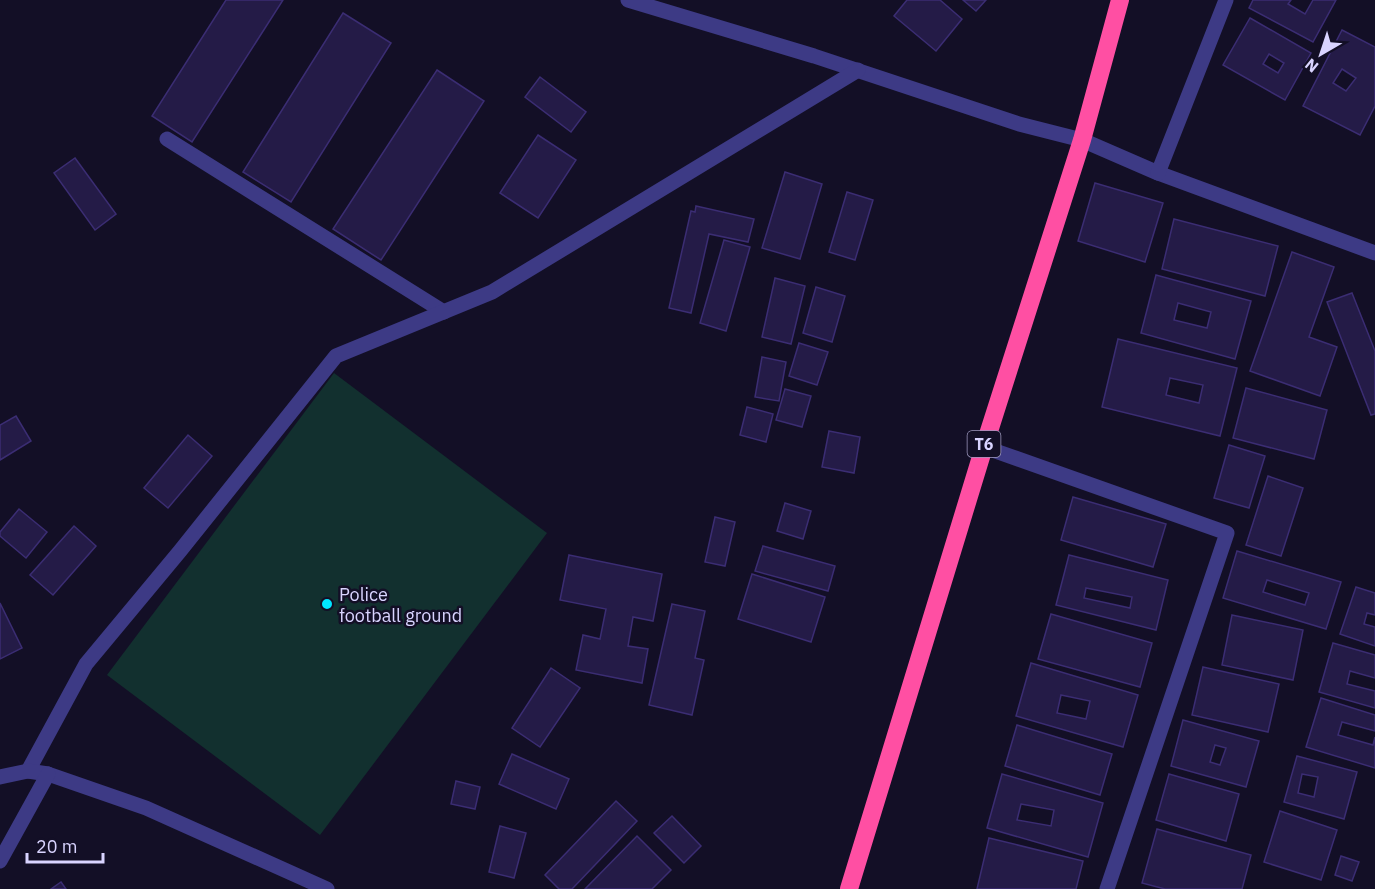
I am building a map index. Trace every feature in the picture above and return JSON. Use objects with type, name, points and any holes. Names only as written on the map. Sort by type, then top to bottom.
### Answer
[{"type":"highway","name":"T6","points":[[849,889],[984,447],[1082,140],[1120,0]]},
{"type":"street","points":[[628,0],[858,70],[1019,124],[1082,140],[1158,173],[1375,254]]},
{"type":"street","points":[[1158,173],[1226,0]]},
{"type":"street","points":[[28,771],[86,664],[336,356],[492,292],[858,70]]},
{"type":"street","points":[[167,139],[444,312]]},
{"type":"street","points":[[984,447],[1227,532],[1107,889]]},
{"type":"street","points":[[0,777],[28,771],[48,774],[146,808],[311,885],[327,889]]},
{"type":"street","points":[[0,861],[48,774]]},
{"type":"green space","name":"Police football ground","points":[[334,373],[547,533],[320,835],[107,675]]},
{"type":"building","points":[[226,0],[283,0],[192,142],[152,116]]},
{"type":"building","points":[[907,0],[940,0],[962,19],[936,51],[894,16]]},
{"type":"building","points":[[963,0],[986,0],[976,11]]},
{"type":"building","points":[[1253,0],[1291,0],[1288,4],[1305,14],[1313,0],[1336,0],[1313,42],[1249,8]]},
{"type":"building","points":[[343,13],[391,43],[291,202],[243,172]]},
{"type":"building","points":[[1250,18],[1311,53],[1285,100],[1223,65]],"holes":[[[1269,54],[1284,63],[1278,73],[1263,64]]]},
{"type":"building","points":[[1342,30],[1375,47],[1375,106],[1360,135],[1303,106]],"holes":[[[1342,69],[1356,78],[1346,91],[1333,83]]]},
{"type":"building","points":[[437,70],[484,101],[381,260],[333,229]]},
{"type":"building","points":[[540,77],[586,112],[571,132],[525,97]]},
{"type":"building","points":[[538,135],[576,160],[538,218],[500,193]]},
{"type":"building","points":[[75,158],[116,214],[95,230],[54,173]]},
{"type":"building","points":[[785,172],[822,184],[800,259],[762,248]]},
{"type":"building","points":[[1095,183],[1163,203],[1145,262],[1078,241]]},
{"type":"building","points":[[847,192],[873,200],[855,260],[829,252]]},
{"type":"building","points":[[696,206],[754,219],[748,242],[709,234],[691,313],[669,308],[691,211],[695,212]]},
{"type":"building","points":[[1174,219],[1278,246],[1265,296],[1162,269]]},
{"type":"building","points":[[724,240],[750,247],[726,331],[700,323]]},
{"type":"building","points":[[1292,252],[1334,267],[1309,337],[1337,347],[1320,396],[1250,371]]},
{"type":"building","points":[[1156,275],[1251,301],[1235,359],[1141,333]],"holes":[[[1178,303],[1211,312],[1207,328],[1174,320]]]},
{"type":"building","points":[[775,278],[805,286],[791,344],[762,337]]},
{"type":"building","points":[[816,287],[845,296],[832,342],[803,333]]},
{"type":"building","points":[[1352,293],[1375,351],[1375,414],[1371,415],[1327,302]]},
{"type":"building","points":[[1118,339],[1237,368],[1220,436],[1102,407]],"holes":[[[1170,378],[1203,385],[1199,403],[1166,395]]]},
{"type":"building","points":[[799,343],[828,352],[817,385],[789,376]]},
{"type":"building","points":[[762,357],[786,362],[779,401],[755,397]]},
{"type":"building","points":[[1246,388],[1327,410],[1314,459],[1233,438]]},
{"type":"building","points":[[785,389],[811,396],[802,427],[776,420]]},
{"type":"building","points":[[747,407],[773,414],[766,442],[740,435]]},
{"type":"building","points":[[16,416],[31,441],[0,460],[0,425]]},
{"type":"building","points":[[829,431],[860,437],[854,473],[822,467]]},
{"type":"building","points":[[188,435],[212,456],[168,508],[144,488]]},
{"type":"building","points":[[1229,445],[1265,456],[1249,508],[1214,498]]},
{"type":"building","points":[[1268,476],[1303,488],[1281,556],[1246,545]]},
{"type":"building","points":[[1073,497],[1166,524],[1153,567],[1061,540]]},
{"type":"building","points":[[785,503],[811,511],[803,539],[777,531]]},
{"type":"building","points":[[19,509],[47,532],[26,558],[0,536],[0,532]]},
{"type":"building","points":[[715,517],[735,522],[725,566],[705,562]]},
{"type":"building","points":[[74,526],[96,546],[53,595],[30,575]]},
{"type":"building","points":[[763,546],[835,566],[828,591],[755,571]]},
{"type":"building","points":[[1237,551],[1341,582],[1326,629],[1223,598]],"holes":[[[1267,580],[1309,593],[1305,605],[1263,592]]]},
{"type":"building","points":[[569,555],[662,574],[653,621],[633,617],[628,646],[648,649],[642,683],[576,670],[583,635],[600,639],[606,609],[560,600]]},
{"type":"building","points":[[1069,555],[1168,580],[1156,630],[1056,605]],"holes":[[[1086,588],[1132,597],[1130,608],[1084,598]]]},
{"type":"building","points":[[752,574],[825,597],[811,642],[738,619]]},
{"type":"building","points":[[1356,587],[1375,593],[1375,615],[1367,613],[1364,624],[1375,627],[1375,646],[1340,634]]},
{"type":"building","points":[[0,603],[22,648],[0,659]]},
{"type":"building","points":[[672,604],[705,611],[695,658],[704,660],[692,715],[649,705]]},
{"type":"building","points":[[1051,614],[1152,643],[1140,687],[1038,659]]},
{"type":"building","points":[[1232,615],[1303,630],[1293,680],[1222,665]]},
{"type":"building","points":[[1333,643],[1375,655],[1375,678],[1350,671],[1347,684],[1375,691],[1375,708],[1319,692]]},
{"type":"building","points":[[1031,663],[1138,695],[1123,747],[1016,716]],"holes":[[[1061,695],[1090,701],[1086,719],[1057,713]]]},
{"type":"building","points":[[1203,667],[1279,684],[1268,732],[1192,715]]},
{"type":"building","points":[[551,668],[580,688],[540,747],[512,728]]},
{"type":"building","points":[[1321,698],[1375,715],[1375,731],[1342,722],[1338,735],[1373,745],[1375,737],[1375,768],[1306,747]]},
{"type":"building","points":[[1183,720],[1259,741],[1246,787],[1171,766]],"holes":[[[1215,745],[1226,748],[1220,765],[1210,762]]]},
{"type":"building","points":[[1017,725],[1112,754],[1100,795],[1005,766]]},
{"type":"building","points":[[512,754],[569,779],[556,809],[499,784]]},
{"type":"building","points":[[1297,756],[1357,772],[1344,819],[1284,802]],"holes":[[[1302,774],[1318,777],[1314,797],[1298,793]]]},
{"type":"building","points":[[1002,774],[1103,803],[1088,857],[987,828]],"holes":[[[1021,804],[1054,810],[1051,826],[1017,820]]]},
{"type":"building","points":[[1169,774],[1239,794],[1226,841],[1156,820]]},
{"type":"building","points":[[456,781],[480,787],[475,809],[451,804]]},
{"type":"building","points":[[616,801],[637,821],[572,889],[559,889],[545,875]]},
{"type":"building","points":[[1280,811],[1337,830],[1321,880],[1264,862]]},
{"type":"building","points":[[672,816],[701,846],[684,863],[654,833]]},
{"type":"building","points":[[500,826],[526,833],[514,878],[489,872]]},
{"type":"building","points":[[1157,829],[1251,855],[1242,889],[1165,889],[1142,883]]},
{"type":"building","points":[[637,836],[671,870],[652,889],[585,889]]},
{"type":"building","points":[[989,838],[1083,861],[1076,889],[977,889]]},
{"type":"building","points":[[1341,856],[1359,862],[1352,881],[1335,875]]},
{"type":"building","points":[[61,882],[66,889],[51,889]]},
{"type":"place","name":"Police football ground","points":[[327,604]]}]
